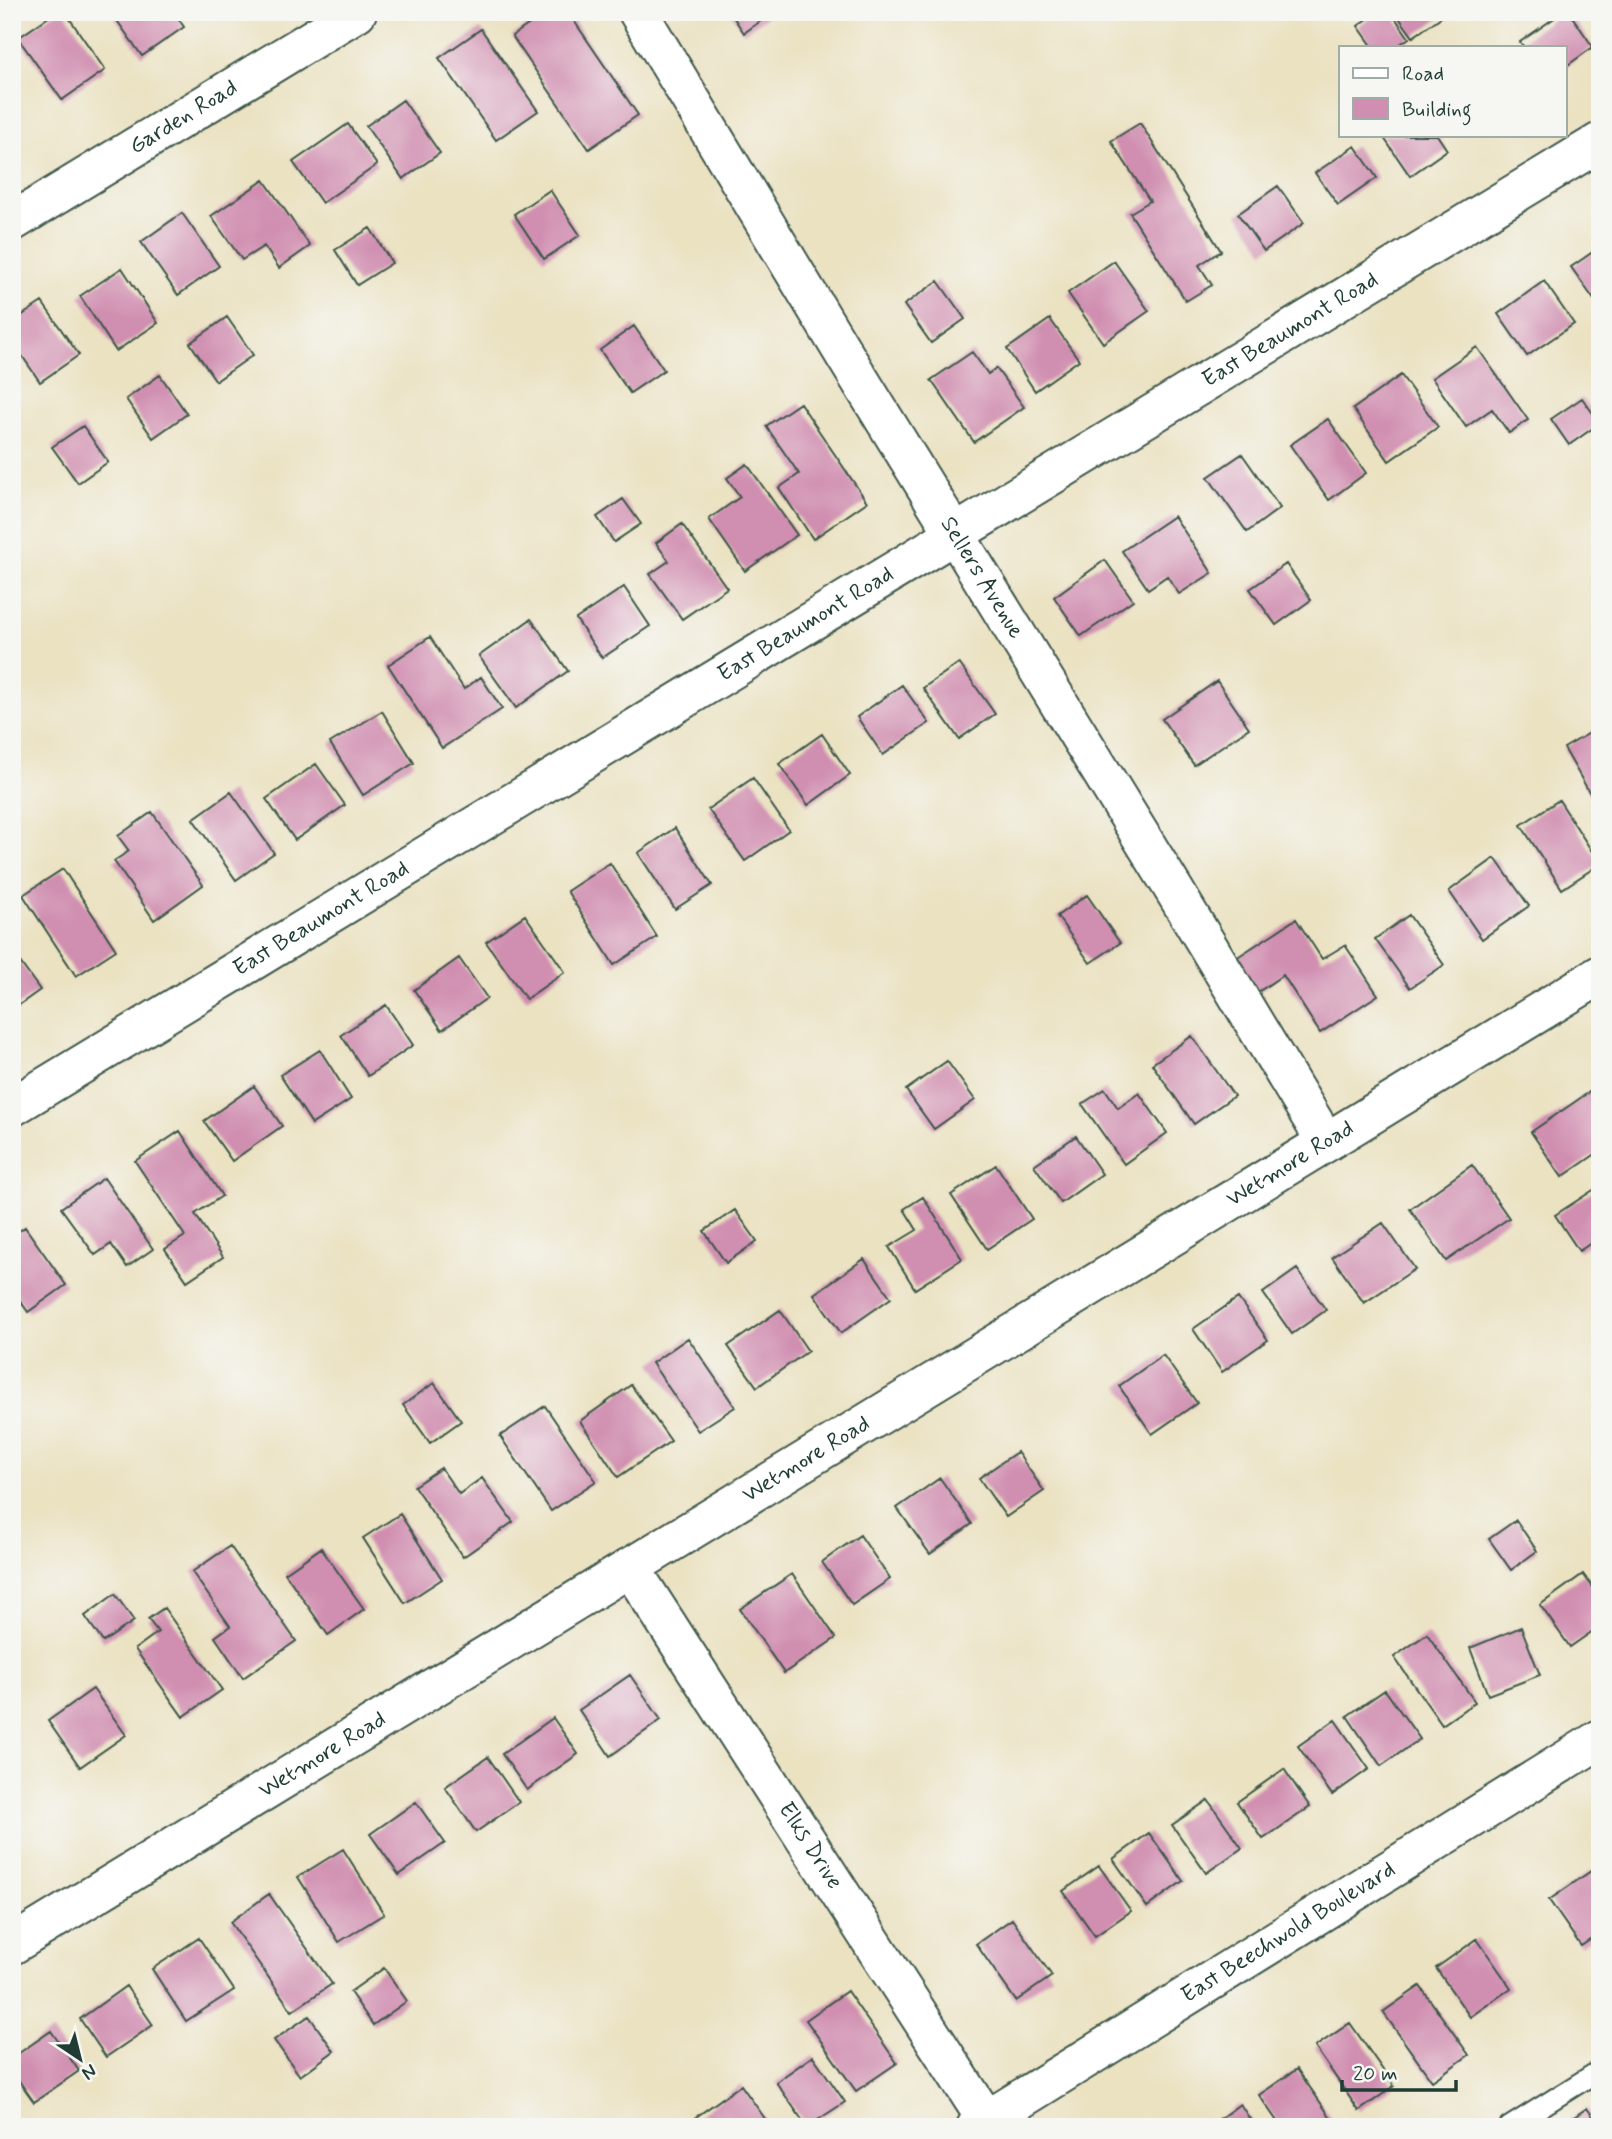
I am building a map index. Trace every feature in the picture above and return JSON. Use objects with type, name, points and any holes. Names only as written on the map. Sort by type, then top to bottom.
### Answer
[{"type":"street","name":"Garden Road","points":[[12,222],[357,12]]},
{"type":"street","name":"Sellers Avenue","points":[[638,12],[1326,1142]]},
{"type":"street","name":"East Beaumont Road","points":[[12,1107],[1600,142]]},
{"type":"street","name":"Wetmore Road","points":[[12,1945],[1600,975]]},
{"type":"street","name":"Elks Drive","points":[[631,1567],[984,2125]]},
{"type":"street","name":"East Beechwold Boulevard","points":[[984,2125],[1600,1739]]},
{"type":"lane","points":[[1509,2127],[1600,2070]]},
{"type":"building","points":[[56,12],[65,12],[105,70],[62,100],[18,38]]},
{"type":"building","points":[[111,12],[174,12],[184,27],[142,56]]},
{"type":"building","points":[[547,12],[568,12],[638,115],[589,149],[512,36]]},
{"type":"building","points":[[730,12],[773,12],[744,33]]},
{"type":"building","points":[[1377,12],[1391,12],[1409,38],[1397,46],[1372,46],[1358,26]]},
{"type":"building","points":[[1395,12],[1438,12],[1441,17],[1413,37]]},
{"type":"building","points":[[1563,12],[1569,12],[1593,47],[1566,66],[1566,46],[1523,46],[1520,42]]},
{"type":"building","points":[[481,29],[538,111],[496,140],[439,58]]},
{"type":"building","points":[[403,100],[440,153],[403,179],[366,126]]},
{"type":"building","points":[[12,102],[21,118],[12,122]]},
{"type":"building","points":[[1140,123],[1221,251],[1199,265],[1212,285],[1186,301],[1130,213],[1150,201],[1111,141]]},
{"type":"building","points":[[348,124],[377,165],[322,203],[293,162]]},
{"type":"building","points":[[1383,136],[1438,136],[1447,150],[1410,176]]},
{"type":"building","points":[[1355,146],[1377,178],[1338,205],[1315,173]]},
{"type":"building","points":[[264,180],[310,246],[279,268],[264,246],[242,260],[211,216]]},
{"type":"building","points":[[1278,186],[1304,223],[1264,251],[1238,214]]},
{"type":"building","points":[[550,190],[580,235],[544,259],[514,214]]},
{"type":"building","points":[[182,213],[219,266],[178,295],[141,242]]},
{"type":"building","points":[[370,228],[392,263],[357,285],[335,250]]},
{"type":"building","points":[[1600,247],[1600,308],[1571,267]]},
{"type":"building","points":[[1114,261],[1149,311],[1103,343],[1068,293]]},
{"type":"building","points":[[122,268],[158,323],[116,351],[80,296]]},
{"type":"building","points":[[938,281],[965,319],[931,343],[904,305]]},
{"type":"building","points":[[1544,281],[1574,324],[1527,356],[1498,314]]},
{"type":"building","points":[[42,302],[79,355],[40,382],[12,341],[12,322]]},
{"type":"building","points":[[227,317],[253,355],[216,381],[190,343]]},
{"type":"building","points":[[1050,319],[1079,360],[1035,391],[1007,349]]},
{"type":"building","points":[[634,326],[664,370],[630,393],[600,350]]},
{"type":"building","points":[[1477,347],[1528,420],[1509,433],[1492,409],[1466,427],[1432,378]]},
{"type":"building","points":[[972,352],[988,374],[996,368],[1024,407],[974,442],[931,380]]},
{"type":"building","points":[[160,375],[187,414],[153,438],[126,399]]},
{"type":"building","points":[[1401,375],[1438,427],[1389,461],[1353,409]]},
{"type":"building","points":[[1582,398],[1600,423],[1569,445],[1551,419]]},
{"type":"building","points":[[800,403],[867,502],[813,539],[779,488],[799,474],[766,426]]},
{"type":"building","points":[[1328,419],[1366,473],[1329,500],[1290,445]]},
{"type":"building","points":[[83,426],[108,462],[78,483],[52,447]]},
{"type":"building","points":[[1242,454],[1280,508],[1247,532],[1208,477]]},
{"type":"building","points":[[747,464],[797,535],[745,571],[709,519],[740,497],[727,478]]},
{"type":"building","points":[[623,499],[641,524],[614,542],[597,517]]},
{"type":"building","points":[[1174,516],[1212,573],[1179,594],[1167,576],[1148,589],[1122,551]]},
{"type":"building","points":[[682,524],[727,588],[682,619],[650,574],[669,561],[656,543]]},
{"type":"building","points":[[1105,560],[1133,600],[1081,636],[1054,597]]},
{"type":"building","points":[[1286,564],[1311,600],[1276,625],[1250,589]]},
{"type":"building","points":[[624,587],[650,626],[602,658],[576,619]]},
{"type":"building","points":[[531,619],[568,671],[516,708],[479,656]]},
{"type":"building","points":[[430,637],[464,689],[481,677],[502,709],[442,748],[388,665]]},
{"type":"building","points":[[959,663],[995,714],[959,739],[923,688]]},
{"type":"building","points":[[1217,681],[1249,728],[1194,765],[1162,719]]},
{"type":"building","points":[[902,685],[929,723],[883,755],[857,717]]},
{"type":"building","points":[[382,711],[414,763],[363,795],[330,743]]},
{"type":"building","points":[[1600,727],[1600,811],[1564,748]]},
{"type":"building","points":[[822,734],[850,775],[808,805],[779,764]]},
{"type":"building","points":[[316,764],[345,805],[295,840],[266,799]]},
{"type":"building","points":[[753,778],[789,830],[745,861],[708,809]]},
{"type":"building","points":[[231,792],[274,853],[236,880],[193,819]]},
{"type":"building","points":[[1559,800],[1600,864],[1562,889],[1521,825]]},
{"type":"building","points":[[152,812],[203,885],[154,920],[114,861],[129,851],[118,836]]},
{"type":"building","points":[[675,828],[712,885],[675,909],[638,853]]},
{"type":"building","points":[[1495,858],[1529,906],[1482,939],[1449,891]]},
{"type":"building","points":[[610,863],[657,937],[614,965],[567,891]]},
{"type":"building","points":[[63,869],[116,950],[76,976],[23,895]]},
{"type":"building","points":[[1087,895],[1120,943],[1090,963],[1057,916]]},
{"type":"building","points":[[525,915],[565,972],[526,999],[486,942]]},
{"type":"building","points":[[1409,915],[1444,965],[1410,988],[1375,939]]},
{"type":"building","points":[[1296,919],[1322,959],[1345,945],[1378,995],[1320,1033],[1283,975],[1258,992],[1236,958]]},
{"type":"building","points":[[12,951],[40,990],[12,1010]]},
{"type":"building","points":[[459,958],[487,998],[442,1030],[414,990]]},
{"type":"building","points":[[386,1005],[413,1045],[368,1076],[341,1035]]},
{"type":"building","points":[[1192,1036],[1234,1096],[1194,1124],[1152,1064]]},
{"type":"building","points":[[320,1050],[351,1099],[312,1124],[280,1075]]},
{"type":"building","points":[[947,1061],[975,1100],[934,1129],[906,1090]]},
{"type":"building","points":[[254,1086],[282,1126],[232,1161],[204,1121]]},
{"type":"building","points":[[1598,1086],[1600,1151],[1562,1177],[1531,1132]]},
{"type":"building","points":[[1105,1089],[1118,1108],[1139,1093],[1167,1133],[1124,1164],[1082,1104]]},
{"type":"building","points":[[180,1131],[222,1196],[195,1214],[223,1257],[187,1281],[165,1249],[185,1236],[135,1161]]},
{"type":"building","points":[[1076,1136],[1102,1174],[1061,1203],[1034,1165]]},
{"type":"building","points":[[996,1165],[1032,1219],[987,1249],[951,1195]]},
{"type":"building","points":[[1472,1165],[1509,1218],[1446,1261],[1410,1209]]},
{"type":"building","points":[[104,1178],[153,1249],[127,1267],[111,1244],[95,1255],[61,1208]]},
{"type":"building","points":[[1598,1187],[1600,1237],[1579,1251],[1555,1215]]},
{"type":"building","points":[[923,1197],[962,1259],[915,1289],[889,1247],[917,1230],[904,1209]]},
{"type":"building","points":[[735,1210],[757,1241],[726,1263],[704,1231]]},
{"type":"building","points":[[1383,1223],[1415,1269],[1364,1303],[1332,1257]]},
{"type":"building","points":[[25,1227],[66,1285],[28,1312],[12,1289],[12,1236]]},
{"type":"building","points":[[864,1259],[891,1298],[841,1333],[814,1294]]},
{"type":"building","points":[[1297,1269],[1326,1310],[1292,1334],[1263,1293]]},
{"type":"building","points":[[1238,1298],[1268,1340],[1222,1372],[1193,1329]]},
{"type":"building","points":[[780,1310],[808,1351],[757,1387],[728,1346]]},
{"type":"building","points":[[688,1338],[735,1407],[698,1431],[652,1363]]},
{"type":"building","points":[[1163,1355],[1197,1403],[1152,1434],[1119,1386]]},
{"type":"building","points":[[434,1383],[461,1421],[430,1443],[403,1405]]},
{"type":"building","points":[[631,1385],[671,1441],[618,1477],[580,1421]]},
{"type":"building","points":[[545,1406],[596,1481],[551,1511],[500,1436]]},
{"type":"building","points":[[1017,1452],[1044,1491],[1006,1517],[979,1478]]},
{"type":"building","points":[[441,1468],[459,1494],[482,1478],[513,1522],[463,1557],[414,1486]]},
{"type":"building","points":[[940,1478],[972,1524],[930,1554],[897,1508]]},
{"type":"building","points":[[400,1514],[442,1579],[405,1603],[363,1538]]},
{"type":"building","points":[[1516,1520],[1537,1551],[1511,1570],[1489,1539]]},
{"type":"building","points":[[860,1535],[890,1579],[852,1605],[822,1562]]},
{"type":"building","points":[[230,1546],[296,1641],[243,1678],[215,1637],[230,1626],[192,1572]]},
{"type":"building","points":[[321,1548],[364,1609],[328,1635],[285,1573]]},
{"type":"building","points":[[792,1574],[836,1638],[784,1673],[740,1609]]},
{"type":"building","points":[[1583,1574],[1600,1597],[1600,1626],[1570,1647],[1540,1605]]},
{"type":"building","points":[[115,1594],[134,1621],[103,1642],[85,1616]]},
{"type":"building","points":[[164,1608],[222,1690],[183,1717],[135,1649],[158,1632],[148,1619]]},
{"type":"building","points":[[1521,1627],[1540,1675],[1488,1695],[1470,1648]]},
{"type":"building","points":[[1427,1634],[1475,1702],[1442,1725],[1394,1657]]},
{"type":"building","points":[[630,1675],[661,1720],[610,1756],[579,1710]]},
{"type":"building","points":[[93,1689],[126,1735],[80,1767],[48,1721]]},
{"type":"building","points":[[1385,1690],[1420,1739],[1381,1766],[1347,1716]]},
{"type":"building","points":[[553,1718],[578,1754],[527,1790],[502,1754]]},
{"type":"building","points":[[1335,1720],[1369,1769],[1332,1795],[1298,1746]]},
{"type":"building","points":[[488,1757],[519,1802],[476,1832],[445,1787]]},
{"type":"building","points":[[1284,1769],[1310,1807],[1263,1839],[1237,1802]]},
{"type":"building","points":[[1208,1800],[1242,1848],[1206,1873],[1172,1825]]},
{"type":"building","points":[[416,1802],[445,1843],[399,1875],[370,1834]]},
{"type":"building","points":[[1149,1833],[1183,1881],[1147,1907],[1113,1859]]},
{"type":"building","points":[[343,1849],[384,1914],[339,1942],[298,1877]]},
{"type":"building","points":[[1099,1866],[1131,1911],[1095,1936],[1063,1891]]},
{"type":"building","points":[[1591,1871],[1600,1884],[1600,1933],[1581,1946],[1549,1900]]},
{"type":"building","points":[[269,1894],[332,1984],[292,2011],[230,1922]]},
{"type":"building","points":[[1012,1919],[1052,1976],[1016,2001],[976,1944]]},
{"type":"building","points":[[199,1938],[234,1990],[186,2021],[152,1969]]},
{"type":"building","points":[[1477,1939],[1511,1988],[1470,2017],[1436,1968]]},
{"type":"building","points":[[384,1968],[407,2001],[373,2025],[350,1992]]},
{"type":"building","points":[[126,1986],[153,2025],[106,2057],[80,2019]]},
{"type":"building","points":[[1420,1986],[1469,2055],[1432,2081],[1383,2012]]},
{"type":"building","points":[[847,1991],[897,2063],[856,2091],[806,2020]]},
{"type":"building","points":[[309,2016],[334,2051],[300,2076],[274,2040]]},
{"type":"building","points":[[1350,2023],[1394,2086],[1359,2111],[1315,2047]]},
{"type":"building","points":[[51,2031],[79,2071],[34,2102],[12,2071],[12,2058]]},
{"type":"building","points":[[813,2056],[845,2102],[807,2127],[776,2082]]},
{"type":"building","points":[[1297,2069],[1336,2125],[1334,2127],[1281,2127],[1259,2095]]},
{"type":"building","points":[[741,2085],[771,2127],[682,2127]]},
{"type":"building","points":[[1240,2104],[1255,2127],[1208,2127]]},
{"type":"building","points":[[1587,2108],[1600,2127],[1560,2127]]}]
